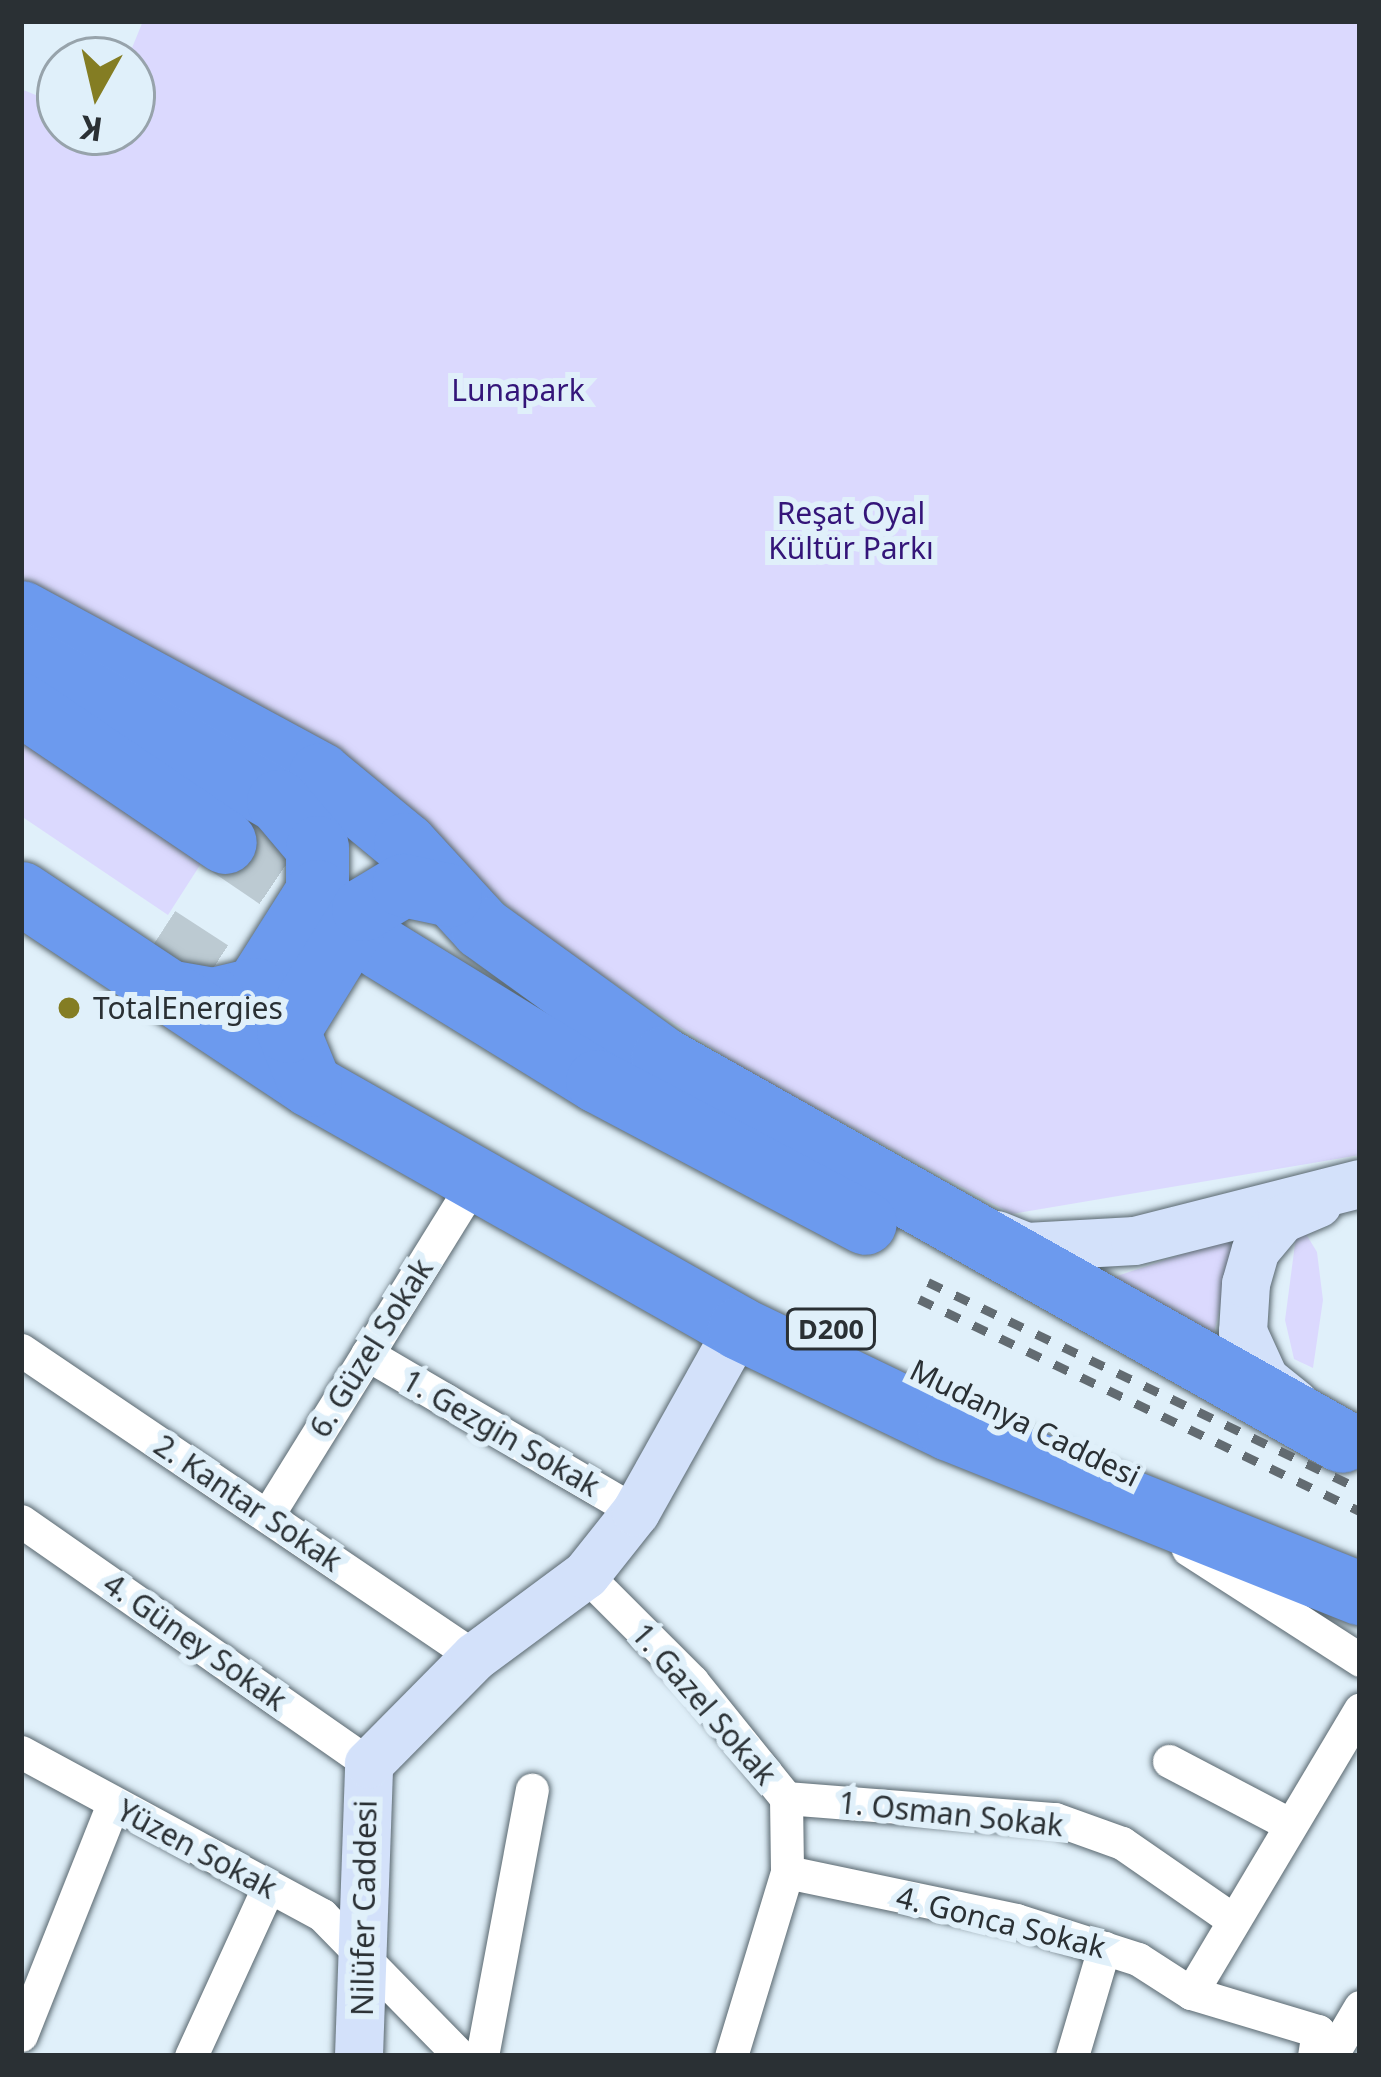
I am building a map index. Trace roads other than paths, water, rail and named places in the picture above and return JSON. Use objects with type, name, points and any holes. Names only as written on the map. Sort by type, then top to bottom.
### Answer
[{"type":"highway","points":[[21,612],[320,774],[566,995],[662,1058],[1351,1445]]},
{"type":"highway","points":[[21,656],[278,801],[317,847],[317,891],[255,989],[213,999],[167,964]]},
{"type":"highway","points":[[21,704],[225,842]]},
{"type":"highway","points":[[316,1064],[288,1030],[363,908],[403,885],[450,895]]},
{"type":"highway","points":[[25,892],[167,964],[316,1064],[475,1181],[739,1328],[1096,1490],[1360,1593]]},
{"type":"highway","points":[[381,948],[597,1081],[947,1267],[1351,1445]]},
{"type":"highway","name":"Mudanya Caddesi","points":[[316,1064],[720,1274],[1360,1577]]},
{"type":"main road","points":[[933,1210],[1027,1246],[1082,1246],[1360,1186]]},
{"type":"main road","points":[[1351,1445],[1265,1380],[1243,1332],[1256,1250],[1282,1219],[1360,1186]]},
{"type":"main road","name":"Nilüfer Caddesi","points":[[359,2056],[368,1954],[369,1764],[475,1657],[586,1575],[636,1512],[739,1328]]},
{"type":"street","name":"6. Güzel Sokak","points":[[267,1516],[475,1181]]},
{"type":"street","name":"2. Kantar Sokak","points":[[21,1350],[475,1657]]},
{"type":"street","name":"1. Gezgin Sokak","points":[[367,1354],[636,1512]]},
{"type":"street","points":[[1096,1490],[1360,1660]]},
{"type":"street","name":"4. Güney Sokak","points":[[21,1521],[369,1764]]},
{"type":"street","name":"1. Gazel Sokak","points":[[586,1575],[692,1681],[786,1798],[787,1873],[731,2056]]},
{"type":"street","points":[[1191,1993],[1360,1709]]},
{"type":"street","name":"Yüzen Sokak","points":[[21,1752],[268,1888],[368,1954],[460,2056]]},
{"type":"street","points":[[1169,1761],[1289,1824]]},
{"type":"street","points":[[482,2056],[532,1790]]},
{"type":"street","name":"1. Osman Sokak","points":[[786,1798],[1055,1819],[1122,1843],[1233,1920]]},
{"type":"street","points":[[21,2035],[113,1804]]},
{"type":"street","name":"4. Gonca Sokak","points":[[787,1873],[1104,1948],[1191,1993],[1318,2031],[1314,2056]]},
{"type":"street","points":[[191,2056],[268,1888]]},
{"type":"street","points":[[1072,2056],[1104,1948]]},
{"type":"street","points":[[1331,2056],[1360,2007]]},
{"type":"tunnel","points":[[225,842],[355,930]]},
{"type":"tunnel","points":[[158,937],[272,1011]]},
{"type":"railway","points":[[928,1282],[1360,1489]]},
{"type":"railway","points":[[919,1299],[1360,1511]]},
{"type":"place","name":"TotalEnergies","points":[[69,1008]]},
{"type":"park label","name":"Lunapark","points":[[518,390]]},
{"type":"park label","name":"Reşat Oyal Kültür Parkı","points":[[851,530]]}]
